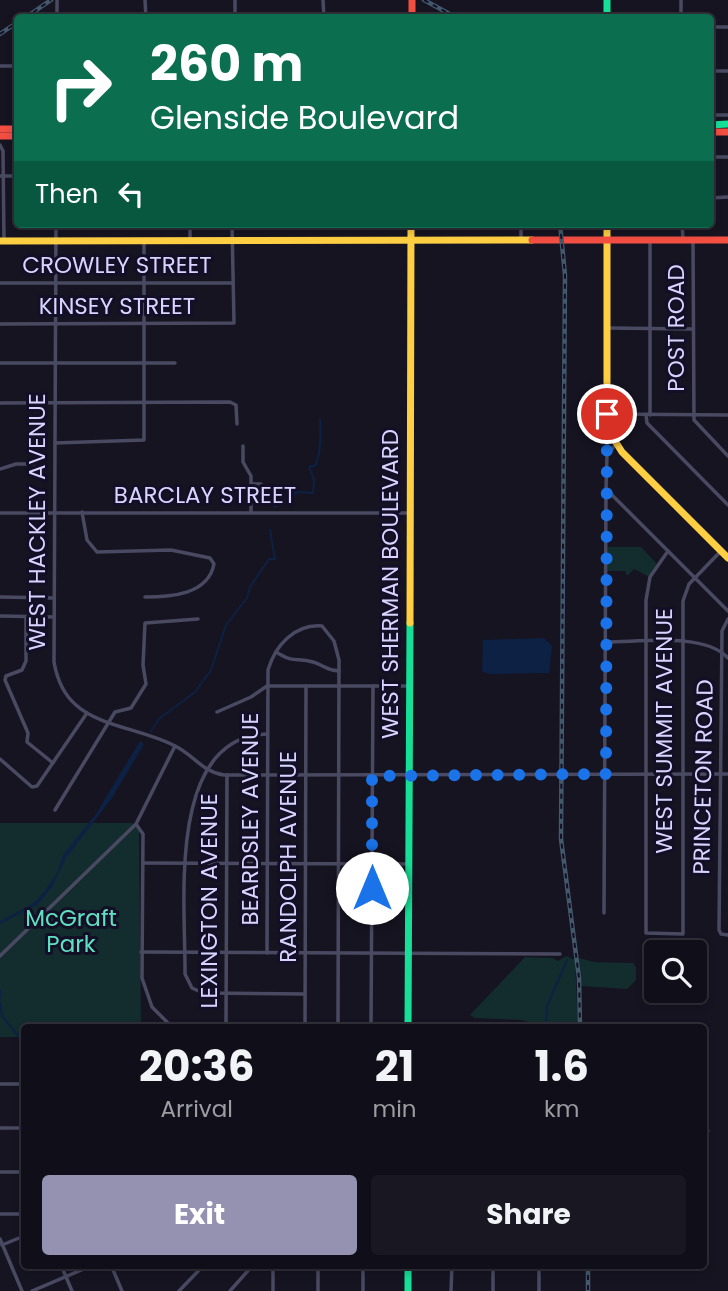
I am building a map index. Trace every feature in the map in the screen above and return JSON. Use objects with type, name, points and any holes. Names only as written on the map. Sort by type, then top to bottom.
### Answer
[{"type":"main road","name":"WEST SHERMAN BOULEVARD","points":[[408,1024],[411,228]]},
{"type":"main road","points":[[607,228],[607,414],[616,444],[728,558]]},
{"type":"main road","points":[[2,242],[728,240]]},
{"type":"main road","name":"WEST SUMMIT AVENUE","points":[[721,551],[728,544]]},
{"type":"main road","points":[[408,1269],[408,1291]]},
{"type":"street","points":[[1,146],[2,242]]},
{"type":"street","name":"WEST HACKLEY AVENUE","points":[[56,228],[54,662],[59,681],[69,698],[87,713],[149,733],[175,746],[208,771]]},
{"type":"street","points":[[190,228],[190,240]]},
{"type":"street","points":[[232,228],[233,282]]},
{"type":"street","points":[[521,228],[521,240]]},
{"type":"street","points":[[682,228],[683,240]]},
{"type":"street","points":[[650,240],[647,424],[728,505]]},
{"type":"street","name":"POST ROAD","points":[[693,240],[694,415]]},
{"type":"street","points":[[55,443],[144,440],[144,241]]},
{"type":"street","name":"CROWLEY STREET","points":[[0,283],[233,282]]},
{"type":"street","name":"KINSEY STREET","points":[[0,324],[234,323],[233,282]]},
{"type":"street","points":[[607,328],[694,329]]},
{"type":"street","points":[[0,363],[175,363]]},
{"type":"street","points":[[0,403],[233,402],[237,424]]},
{"type":"street","points":[[604,913],[607,414],[728,415]]},
{"type":"street","points":[[694,415],[696,424],[728,456]]},
{"type":"street","points":[[607,455],[616,444]]},
{"type":"street","points":[[243,446],[243,462],[251,484],[251,513]]},
{"type":"street","points":[[0,469],[16,464],[34,464]]},
{"type":"street","points":[[251,484],[261,484]]},
{"type":"street","points":[[606,489],[728,611]]},
{"type":"street","points":[[82,512],[87,540],[97,552],[171,550],[212,561],[212,572],[189,592],[145,597]]},
{"type":"street","name":"BARCLAY STREET","points":[[0,513],[410,513]]},
{"type":"street","points":[[646,774],[649,582],[668,551]]},
{"type":"street","name":"WEST SUMMIT AVENUE","points":[[646,774],[646,933],[683,934],[685,592],[721,551]]},
{"type":"street","points":[[0,597],[54,598]]},
{"type":"street","points":[[0,617],[54,617]]},
{"type":"street","points":[[26,617],[26,661],[22,670],[6,676],[5,680],[28,733],[27,743],[53,763]]},
{"type":"street","points":[[55,810],[118,709],[131,708],[146,684],[143,665],[145,623],[198,619]]},
{"type":"street","name":"PRINCETON ROAD","points":[[726,935],[719,930],[722,651],[723,626],[728,619]]},
{"type":"street","points":[[338,1024],[340,671],[336,648],[322,626],[310,626],[292,634],[276,652],[292,662],[315,662],[325,670],[340,671]]},
{"type":"street","points":[[607,642],[708,644],[722,651],[728,658]]},
{"type":"street","name":"BEARDSLEY AVENUE","points":[[267,953],[267,686],[268,670],[276,652]]},
{"type":"street","points":[[217,712],[251,697],[267,686],[409,686]]},
{"type":"street","name":"RANDOLPH AVENUE","points":[[305,1024],[306,686]]},
{"type":"street","points":[[371,1024],[373,686]]},
{"type":"street","points":[[0,759],[34,788],[87,713]]},
{"type":"street","points":[[267,734],[254,735],[235,743],[208,771],[196,793],[189,817],[186,863],[186,979],[192,988],[203,993],[305,994]]},
{"type":"street","points":[[0,956],[136,824],[175,746]]},
{"type":"street","points":[[208,771],[228,775],[306,776],[728,774]]},
{"type":"street","name":"LEXINGTON AVENUE","points":[[226,1024],[228,775]]},
{"type":"street","points":[[136,824],[143,834],[143,985],[152,1007],[169,1024]]},
{"type":"street","points":[[143,863],[407,864]]},
{"type":"street","points":[[141,952],[560,954]]},
{"type":"street","points":[[0,1084],[21,1084]]},
{"type":"street","points":[[0,1128],[21,1128]]},
{"type":"street","points":[[0,1172],[21,1172]]},
{"type":"street","points":[[0,1214],[21,1214]]},
{"type":"street","points":[[1,1246],[21,1237]]},
{"type":"street","points":[[0,1240],[22,1291]]},
{"type":"street","points":[[63,1269],[72,1291]]},
{"type":"street","points":[[32,1291],[84,1269]]},
{"type":"street","points":[[113,1269],[122,1291]]},
{"type":"street","points":[[179,1291],[200,1269]]},
{"type":"street","points":[[230,1291],[249,1269]]},
{"type":"street","points":[[273,1269],[273,1291]]},
{"type":"street","points":[[318,1269],[318,1291]]},
{"type":"street","points":[[363,1269],[363,1291]]},
{"type":"street","points":[[452,1269],[452,1291]]},
{"type":"street","points":[[493,1269],[493,1291]]},
{"type":"street","points":[[539,1269],[539,1291]]},
{"type":"green space","points":[[607,547],[641,547],[657,564],[650,577],[634,569],[627,576],[625,571],[606,571]]},
{"type":"green space","name":"McGraft Park","points":[[0,823],[132,823],[139,830],[141,1024],[21,1024],[21,1037],[0,1037]]},
{"type":"green space","points":[[566,956],[575,960],[578,1024],[531,1024],[521,1020],[475,1018],[470,1015],[525,957],[553,958],[558,961]]},
{"type":"green space","points":[[579,958],[594,962],[633,963],[636,967],[636,980],[627,989],[581,986]]},
{"type":"water","points":[[544,638],[552,646],[549,673],[488,674],[482,671],[483,640]]},
{"type":"water","points":[[140,741],[144,744],[112,798],[66,858],[52,887],[37,905],[0,924],[0,921],[31,905],[44,892],[57,873],[63,855],[96,814]]},
{"type":"waterway","points":[[274,507],[292,500],[295,492],[313,493],[314,480],[309,467],[316,465],[318,459],[320,419]]},
{"type":"waterway","points":[[151,731],[159,719],[195,692],[211,670],[226,625],[247,598],[250,587],[269,559],[275,559],[270,530]]},
{"type":"waterway","points":[[546,1024],[547,1006],[567,960]]},
{"type":"waterway","points":[[0,990],[0,998]]},
{"type":"waterway","points":[[0,1003],[2,1016],[21,1039]]},
{"type":"railway","points":[[31,14],[51,0]]},
{"type":"railway","points":[[424,0],[450,14]]},
{"type":"railway","points":[[0,34],[14,25]]},
{"type":"railway","points":[[560,228],[565,275],[561,839],[579,978],[580,1024]]},
{"type":"railway","points":[[588,1269],[588,1291]]},
{"type":"traffic: fast","points":[[607,0],[607,14]]},
{"type":"traffic: fast","points":[[714,125],[728,124]]},
{"type":"traffic: fast","points":[[408,1024],[410,623]]},
{"type":"traffic: fast","points":[[408,1269],[408,1291]]},
{"type":"traffic: slow","points":[[410,623],[411,228]]},
{"type":"traffic: slow","points":[[607,228],[607,414],[612,436],[622,452],[728,558]]},
{"type":"traffic: slow","points":[[0,241],[532,240]]},
{"type":"traffic: jam","points":[[412,0],[412,14]]},
{"type":"traffic: jam","points":[[0,129],[14,129]]},
{"type":"traffic: jam","points":[[714,132],[728,132]]},
{"type":"traffic: jam","points":[[0,136],[14,136]]},
{"type":"traffic: jam","points":[[532,240],[728,240]]},
{"type":"route","points":[[372,888],[372,776],[606,774],[607,414]]}]
